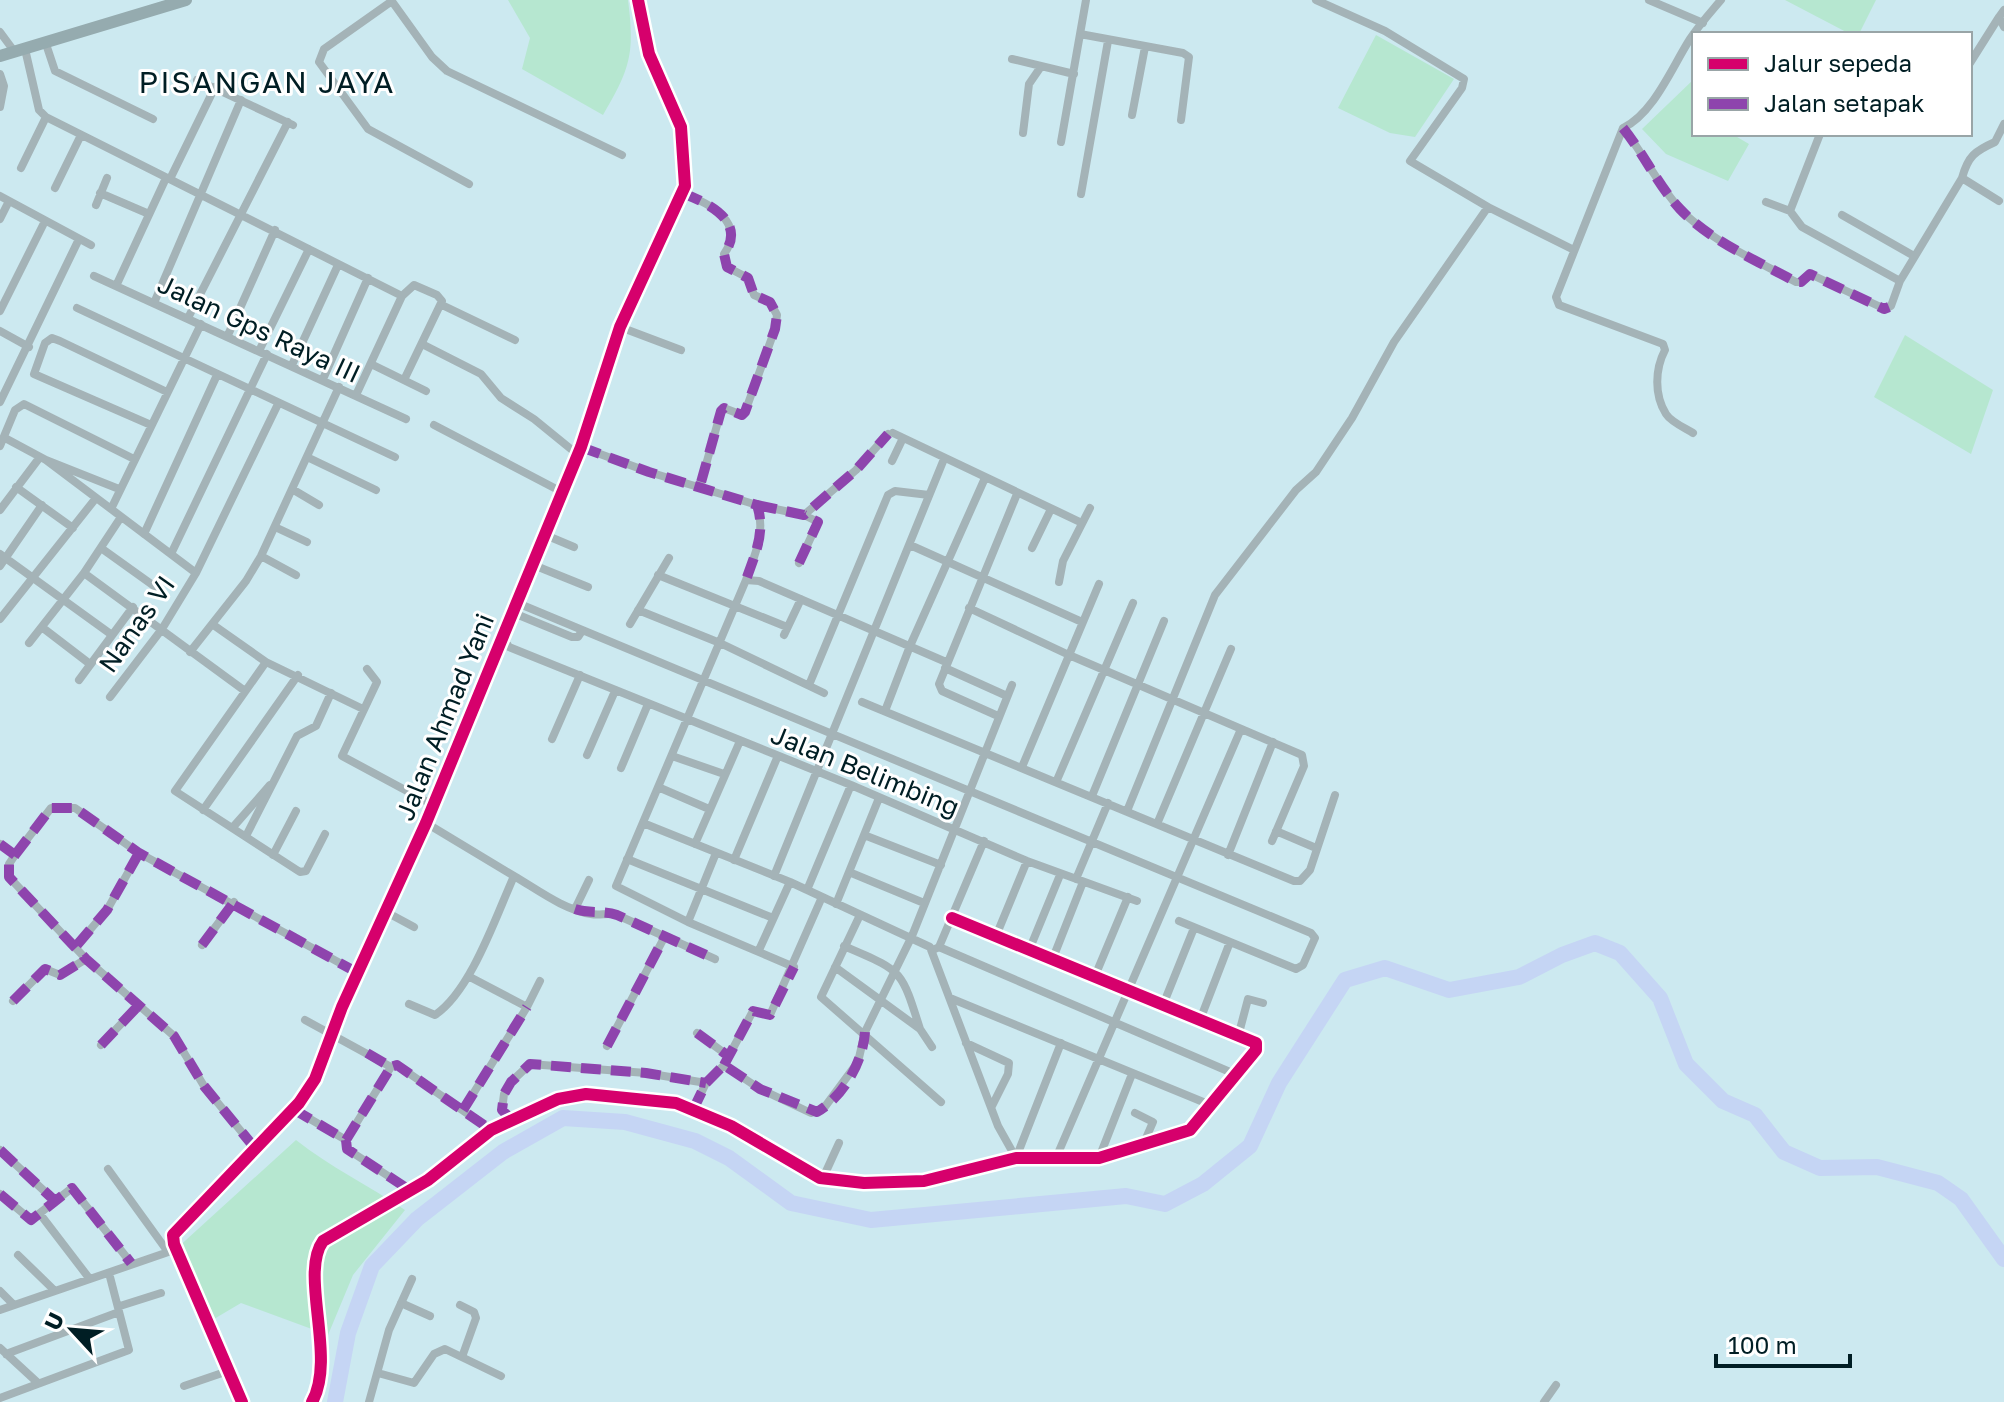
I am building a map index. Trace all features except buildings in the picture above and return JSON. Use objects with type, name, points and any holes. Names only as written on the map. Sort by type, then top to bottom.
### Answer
[{"type":"main road","points":[[0,56],[186,0]]},
{"type":"street","points":[[469,184],[368,129],[320,64],[321,51],[392,0],[432,57],[447,71],[622,155]]},
{"type":"street","name":"Jalan Ahmad Yani","points":[[173,1250],[175,1229],[293,1109],[312,1085],[517,607],[531,564],[579,450],[620,327],[682,193],[686,169],[681,127],[649,54],[638,0]]},
{"type":"street","points":[[1061,142],[1086,0]]},
{"type":"street","points":[[1649,0],[1703,23]]},
{"type":"street","points":[[1697,32],[1721,0]]},
{"type":"street","points":[[1322,1],[1385,31],[1464,79],[1462,88],[1410,161],[1488,207],[1572,249]]},
{"type":"street","points":[[2001,14],[2004,27]]},
{"type":"street","points":[[1972,60],[2001,14]]},
{"type":"street","points":[[0,32],[19,50],[39,110],[46,117],[402,296]]},
{"type":"street","points":[[1080,34],[1183,53],[1189,57],[1181,120]]},
{"type":"street","points":[[1692,40],[1664,84],[1633,122],[1623,128],[1572,249],[1556,297],[1557,303],[1663,344],[1665,350],[1657,376],[1664,409],[1669,417],[1693,433]]},
{"type":"street","points":[[1081,194],[1108,41]]},
{"type":"street","points":[[46,44],[55,71],[153,119]]},
{"type":"street","points":[[1132,115],[1145,47]]},
{"type":"street","points":[[1012,59],[1074,74]]},
{"type":"street","points":[[1023,133],[1029,84],[1040,68]]},
{"type":"street","points":[[0,74],[4,86],[0,107]]},
{"type":"street","points":[[188,318],[240,214],[291,123],[197,80]]},
{"type":"street","points":[[116,286],[149,214],[215,87]]},
{"type":"street","points":[[154,303],[241,100]]},
{"type":"street","points":[[21,168],[46,117]]},
{"type":"street","points":[[1623,128],[1639,148],[1651,174],[1683,212],[1718,238],[1794,281],[1801,283],[1810,274],[1885,309],[1891,306],[1900,281],[1962,178],[1966,161],[1979,148],[1995,142],[2004,124]]},
{"type":"street","points":[[55,188],[81,135]]},
{"type":"street","points":[[1790,211],[1819,136]]},
{"type":"street","points":[[96,205],[107,178]]},
{"type":"street","points":[[1962,178],[1999,201]]},
{"type":"street","points":[[100,193],[149,214]]},
{"type":"street","points":[[682,193],[717,208],[733,237],[724,254],[727,267],[748,278],[754,295],[770,302],[777,315],[745,412],[742,415],[724,408],[721,411],[700,486]]},
{"type":"street","points":[[0,196],[91,245]]},
{"type":"street","points":[[0,219],[9,201]]},
{"type":"street","points":[[1766,202],[1790,211],[1802,227],[1900,281]]},
{"type":"street","points":[[1127,811],[1215,595],[1296,490],[1316,472],[1394,342],[1488,207]]},
{"type":"street","points":[[1842,215],[1914,256]]},
{"type":"street","points":[[0,311],[45,221]]},
{"type":"street","points":[[228,335],[275,230]]},
{"type":"street","points":[[0,402],[79,239]]},
{"type":"street","points":[[171,554],[248,390],[309,249]]},
{"type":"street","points":[[292,365],[338,265]]},
{"type":"street","name":"Jalan Gps Raya III","points":[[94,276],[406,419]]},
{"type":"street","points":[[323,379],[368,278]]},
{"type":"street","points":[[356,395],[402,296],[414,285],[440,297],[442,305],[404,380]]},
{"type":"street","points":[[442,305],[515,340]]},
{"type":"street","points":[[77,308],[395,457]]},
{"type":"street","points":[[112,507],[201,324]]},
{"type":"street","points":[[620,327],[681,350]]},
{"type":"street","points":[[0,331],[29,347]]},
{"type":"street","points":[[151,425],[34,374],[46,341],[52,338],[60,341],[167,392]]},
{"type":"street","points":[[422,344],[483,375],[501,398],[579,450],[757,505],[804,515],[818,522],[799,563]]},
{"type":"street","points":[[371,364],[426,391]]},
{"type":"street","points":[[144,534],[217,375]]},
{"type":"street","points":[[190,652],[246,581],[261,556],[339,387]]},
{"type":"street","points":[[119,489],[2,442],[15,410],[24,404],[134,459]]},
{"type":"street","name":"Nanas VI","points":[[110,697],[162,629],[196,573],[278,404]]},
{"type":"street","points":[[434,425],[562,492]]},
{"type":"street","points":[[804,515],[856,470],[890,433],[1082,523]]},
{"type":"street","points":[[892,461],[903,438]]},
{"type":"street","points":[[307,457],[376,490]]},
{"type":"street","points":[[43,458],[196,573]]},
{"type":"street","points":[[0,510],[43,458]]},
{"type":"street","points":[[774,876],[944,459]]},
{"type":"street","points":[[885,711],[910,646],[985,478]]},
{"type":"street","points":[[16,487],[73,528]]},
{"type":"street","points":[[292,489],[319,505]]},
{"type":"street","points":[[809,685],[888,495],[895,491],[929,495]]},
{"type":"street","points":[[998,716],[942,691],[939,684],[1017,494]]},
{"type":"street","points":[[0,619],[96,498]]},
{"type":"street","points":[[42,505],[2,559],[33,576],[112,635]]},
{"type":"street","points":[[757,505],[761,529],[759,545],[627,859],[618,888],[748,950],[759,950],[794,967]]},
{"type":"street","points":[[1059,582],[1063,561],[1090,508]]},
{"type":"street","points":[[1032,548],[1051,509]]},
{"type":"street","points":[[29,643],[84,573],[121,517]]},
{"type":"street","points":[[275,527],[307,542]]},
{"type":"street","points":[[543,534],[574,547]]},
{"type":"street","points":[[910,545],[1082,622]]},
{"type":"street","points":[[101,548],[161,591]]},
{"type":"street","points":[[261,556],[296,575]]},
{"type":"street","points":[[630,624],[669,558]]},
{"type":"street","points":[[531,564],[588,587]]},
{"type":"street","points":[[84,573],[245,691]]},
{"type":"street","points":[[658,575],[736,605],[786,631],[801,599]]},
{"type":"street","points":[[746,580],[757,580],[839,613],[1007,696]]},
{"type":"street","points":[[1022,767],[1099,584]]},
{"type":"street","points":[[1057,780],[1133,603]]},
{"type":"street","points":[[79,680],[133,607]]},
{"type":"street","points":[[517,607],[704,678],[967,792],[1315,936],[1298,969],[1179,921]]},
{"type":"street","name":"Jalan Belimbing","points":[[517,607],[506,637],[507,645],[777,758],[851,785],[1060,875],[1132,899],[1095,976]]},
{"type":"street","points":[[969,608],[1069,655],[1302,755],[1305,761],[1272,841]]},
{"type":"street","points":[[638,610],[720,643],[824,693]]},
{"type":"street","points":[[1092,796],[1164,621]]},
{"type":"street","points":[[212,624],[266,662],[363,709]]},
{"type":"street","points":[[43,628],[90,664]]},
{"type":"street","points":[[1157,824],[1231,649]]},
{"type":"street","points":[[266,662],[175,787],[177,795],[234,826],[273,855],[305,872],[315,860],[325,834]]},
{"type":"street","points":[[367,669],[378,679],[342,756],[433,805]]},
{"type":"street","points":[[203,810],[298,675]]},
{"type":"street","points":[[552,739],[580,675]]},
{"type":"street","points":[[724,1065],[760,1089],[817,1112],[850,1077],[861,1057],[865,1032],[912,936],[983,751],[1012,685]]},
{"type":"street","points":[[587,755],[615,691]]},
{"type":"street","points":[[246,836],[300,732],[316,726],[331,693]]},
{"type":"street","points":[[862,702],[1057,780],[1284,878],[1300,881],[1310,870],[1335,795]]},
{"type":"street","points":[[621,768],[648,704]]},
{"type":"street","points":[[1056,1158],[1100,1060],[1191,838],[1241,729]]},
{"type":"street","points":[[695,844],[740,741]]},
{"type":"street","points":[[1228,855],[1273,742]]},
{"type":"street","points":[[672,756],[724,774]]},
{"type":"street","points":[[734,860],[777,758]]},
{"type":"street","points":[[234,826],[273,782]]},
{"type":"street","points":[[807,890],[851,785]]},
{"type":"street","points":[[658,787],[709,809]]},
{"type":"street","points":[[836,904],[879,798]]},
{"type":"street","points":[[1053,958],[1108,803]]},
{"type":"street","points":[[254,1147],[204,1086],[176,1038],[86,959],[77,945],[9,877],[7,868],[41,820],[58,805],[75,808],[139,853],[234,902],[360,974]]},
{"type":"street","points":[[273,855],[296,811]]},
{"type":"street","points":[[426,823],[575,909],[593,915],[610,913],[715,959]]},
{"type":"street","points":[[643,823],[790,882],[936,948],[1237,1075]]},
{"type":"street","points":[[1276,831],[1316,848]]},
{"type":"street","points":[[864,835],[941,865]]},
{"type":"street","points":[[984,841],[936,948],[966,1043],[1001,1133],[1016,1158]]},
{"type":"street","points":[[0,844],[15,855]]},
{"type":"street","points":[[77,945],[107,910],[139,853]]},
{"type":"street","points":[[688,922],[716,853]]},
{"type":"street","points":[[627,859],[701,886],[773,918]]},
{"type":"street","points":[[996,936],[1027,861]]},
{"type":"street","points":[[849,872],[924,903]]},
{"type":"street","points":[[1030,948],[1060,875]]},
{"type":"street","points":[[409,1004],[438,1015],[468,976],[514,876]]},
{"type":"street","points":[[575,909],[589,880]]},
{"type":"street","points":[[759,950],[790,882]]},
{"type":"street","points":[[693,1110],[706,1083],[724,1065],[753,1011],[770,1015],[794,967],[822,897]]},
{"type":"street","points":[[202,945],[234,902]]},
{"type":"street","points":[[388,913],[414,927]]},
{"type":"street","points":[[860,915],[821,997],[865,1032],[941,1102]]},
{"type":"street","points":[[312,1402],[322,1369],[317,1288],[319,1246],[328,1236],[411,1191],[491,1130],[558,1099],[586,1094],[676,1103],[731,1126],[823,1178],[864,1183],[924,1181],[1016,1158],[1099,1158],[1190,1130],[1213,1106],[1257,1046],[1239,1033],[1200,1020],[952,918]]},
{"type":"street","points":[[1163,1005],[1194,928]]},
{"type":"street","points":[[607,1046],[665,936]]},
{"type":"street","points":[[1200,1020],[1230,942]]},
{"type":"street","points":[[844,946],[895,968],[910,995],[920,1029],[932,1047]]},
{"type":"street","points":[[13,1001],[45,969],[60,975],[86,959]]},
{"type":"street","points":[[835,967],[920,1029]]},
{"type":"street","points":[[468,976],[527,1007]]},
{"type":"street","points":[[463,1110],[540,981]]},
{"type":"street","points":[[950,998],[1213,1106]]},
{"type":"street","points":[[1239,1033],[1248,999],[1263,1003]]},
{"type":"street","points":[[101,1045],[139,1005]]},
{"type":"street","points":[[305,1020],[391,1067]]},
{"type":"street","points":[[697,1033],[727,1055]]},
{"type":"street","points":[[966,1043],[1009,1063],[1008,1074],[992,1106]]},
{"type":"street","points":[[1016,1158],[1061,1043]]},
{"type":"street","points":[[511,1119],[502,1110],[504,1094],[522,1069],[530,1064],[646,1073],[706,1083]]},
{"type":"street","points":[[411,1191],[347,1149],[346,1140],[391,1067],[397,1065],[491,1130]]},
{"type":"street","points":[[1099,1158],[1132,1074]]},
{"type":"street","points":[[293,1109],[346,1140]]},
{"type":"street","points":[[1135,1113],[1153,1122],[1143,1145]]},
{"type":"street","points":[[823,1178],[839,1143]]},
{"type":"street","points":[[0,1150],[54,1200]]},
{"type":"street","points":[[108,1169],[173,1250],[242,1402]]},
{"type":"street","points":[[0,1194],[31,1220],[72,1188],[131,1263]]},
{"type":"street","points":[[40,1214],[89,1278]]},
{"type":"street","points":[[0,1310],[173,1250]]},
{"type":"street","points":[[18,1255],[55,1291]]},
{"type":"street","points":[[0,1398],[129,1350],[109,1273]]},
{"type":"street","points":[[369,1402],[389,1330],[412,1279]]},
{"type":"street","points":[[0,1291],[14,1305]]},
{"type":"street","points":[[38,1383],[3,1351],[161,1293]]},
{"type":"street","points":[[401,1303],[430,1316]]},
{"type":"street","points":[[460,1305],[474,1312],[476,1318],[462,1357]]},
{"type":"street","points":[[378,1373],[414,1383],[439,1350],[448,1349],[501,1376]]},
{"type":"street","points":[[184,1386],[228,1371]]},
{"type":"street","points":[[1544,1402],[1556,1385]]},
{"type":"green space","points":[[508,0],[628,0],[631,34],[628,60],[625,73],[603,115],[522,69],[530,38]]},
{"type":"green space","points":[[1785,0],[1876,0],[1860,32],[1846,32]]},
{"type":"green space","points":[[1376,35],[1454,79],[1415,137],[1390,133],[1338,108]]},
{"type":"green space","points":[[1692,81],[1692,136],[1735,136],[1749,144],[1728,181],[1666,154],[1642,129]]},
{"type":"green space","points":[[1905,335],[1993,390],[1971,454],[1874,397]]},
{"type":"green space","points":[[296,1140],[405,1210],[353,1275],[328,1335],[241,1303],[214,1319],[175,1250]]},
{"type":"waterway","points":[[335,1402],[348,1333],[372,1266],[417,1219],[503,1152],[563,1118],[625,1122],[695,1141],[729,1158],[791,1203],[871,1220],[1126,1196],[1165,1204],[1203,1184],[1250,1146],[1279,1083],[1345,980],[1385,968],[1449,990],[1519,977],[1562,955],[1595,943],[1620,953],[1660,998],[1686,1064],[1723,1101],[1755,1115],[1784,1152],[1820,1168],[1877,1167],[1938,1183],[1961,1199],[2004,1259]]},
{"type":"marked path","points":[[1623,128],[1672,199],[1705,231],[1796,282],[1801,282],[1810,274],[1884,309],[1889,307]]},
{"type":"marked path","points":[[682,193],[722,215],[731,232],[724,254],[727,267],[748,278],[754,295],[770,302],[777,315],[775,329],[745,412],[742,415],[724,408],[721,411],[700,486]]},
{"type":"marked path","points":[[757,505],[804,515],[856,470],[888,434]]},
{"type":"marked path","points":[[581,447],[649,472],[757,505],[760,534],[746,580]]},
{"type":"marked path","points":[[799,563],[818,522],[804,515]]},
{"type":"marked path","points":[[15,855],[51,808],[75,808],[139,853],[360,974]]},
{"type":"marked path","points":[[0,844],[15,855],[9,864],[9,877],[86,959],[174,1036],[204,1086],[254,1147]]},
{"type":"marked path","points":[[77,945],[107,910],[139,853]]},
{"type":"marked path","points":[[202,945],[234,902]]},
{"type":"marked path","points":[[575,909],[617,915],[715,959]]},
{"type":"marked path","points":[[607,1046],[665,936]]},
{"type":"marked path","points":[[13,1001],[45,969],[60,975],[86,959]]},
{"type":"marked path","points":[[724,1065],[753,1011],[770,1015],[794,967]]},
{"type":"marked path","points":[[101,1045],[139,1005]]},
{"type":"marked path","points":[[463,1110],[527,1007]]},
{"type":"marked path","points":[[693,1110],[706,1083],[724,1065],[760,1089],[817,1112],[835,1097],[850,1078],[865,1032]]},
{"type":"marked path","points":[[697,1033],[727,1055]]},
{"type":"marked path","points":[[367,1053],[391,1067],[397,1065],[491,1130]]},
{"type":"marked path","points":[[511,1119],[502,1110],[504,1094],[511,1082],[530,1064],[646,1073],[706,1083]]},
{"type":"marked path","points":[[346,1140],[391,1067]]},
{"type":"marked path","points":[[293,1109],[346,1140],[347,1149],[411,1191]]},
{"type":"marked path","points":[[0,1150],[54,1200]]},
{"type":"marked path","points":[[0,1194],[31,1220],[72,1188],[131,1263]]},
{"type":"cycle path","points":[[242,1402],[174,1244],[173,1235],[299,1103],[315,1079],[342,1007],[426,823],[581,447],[620,327],[685,186],[681,127],[649,54],[638,0]]},
{"type":"cycle path","points":[[312,1402],[319,1384],[321,1363],[315,1274],[323,1241],[428,1180],[491,1130],[558,1099],[586,1094],[676,1103],[731,1126],[820,1178],[864,1183],[924,1181],[1016,1158],[1099,1158],[1190,1130],[1256,1050],[1256,1043],[952,918]]},
{"type":"district","name":"PISANGAN JAYA","points":[[267,83]]}]
